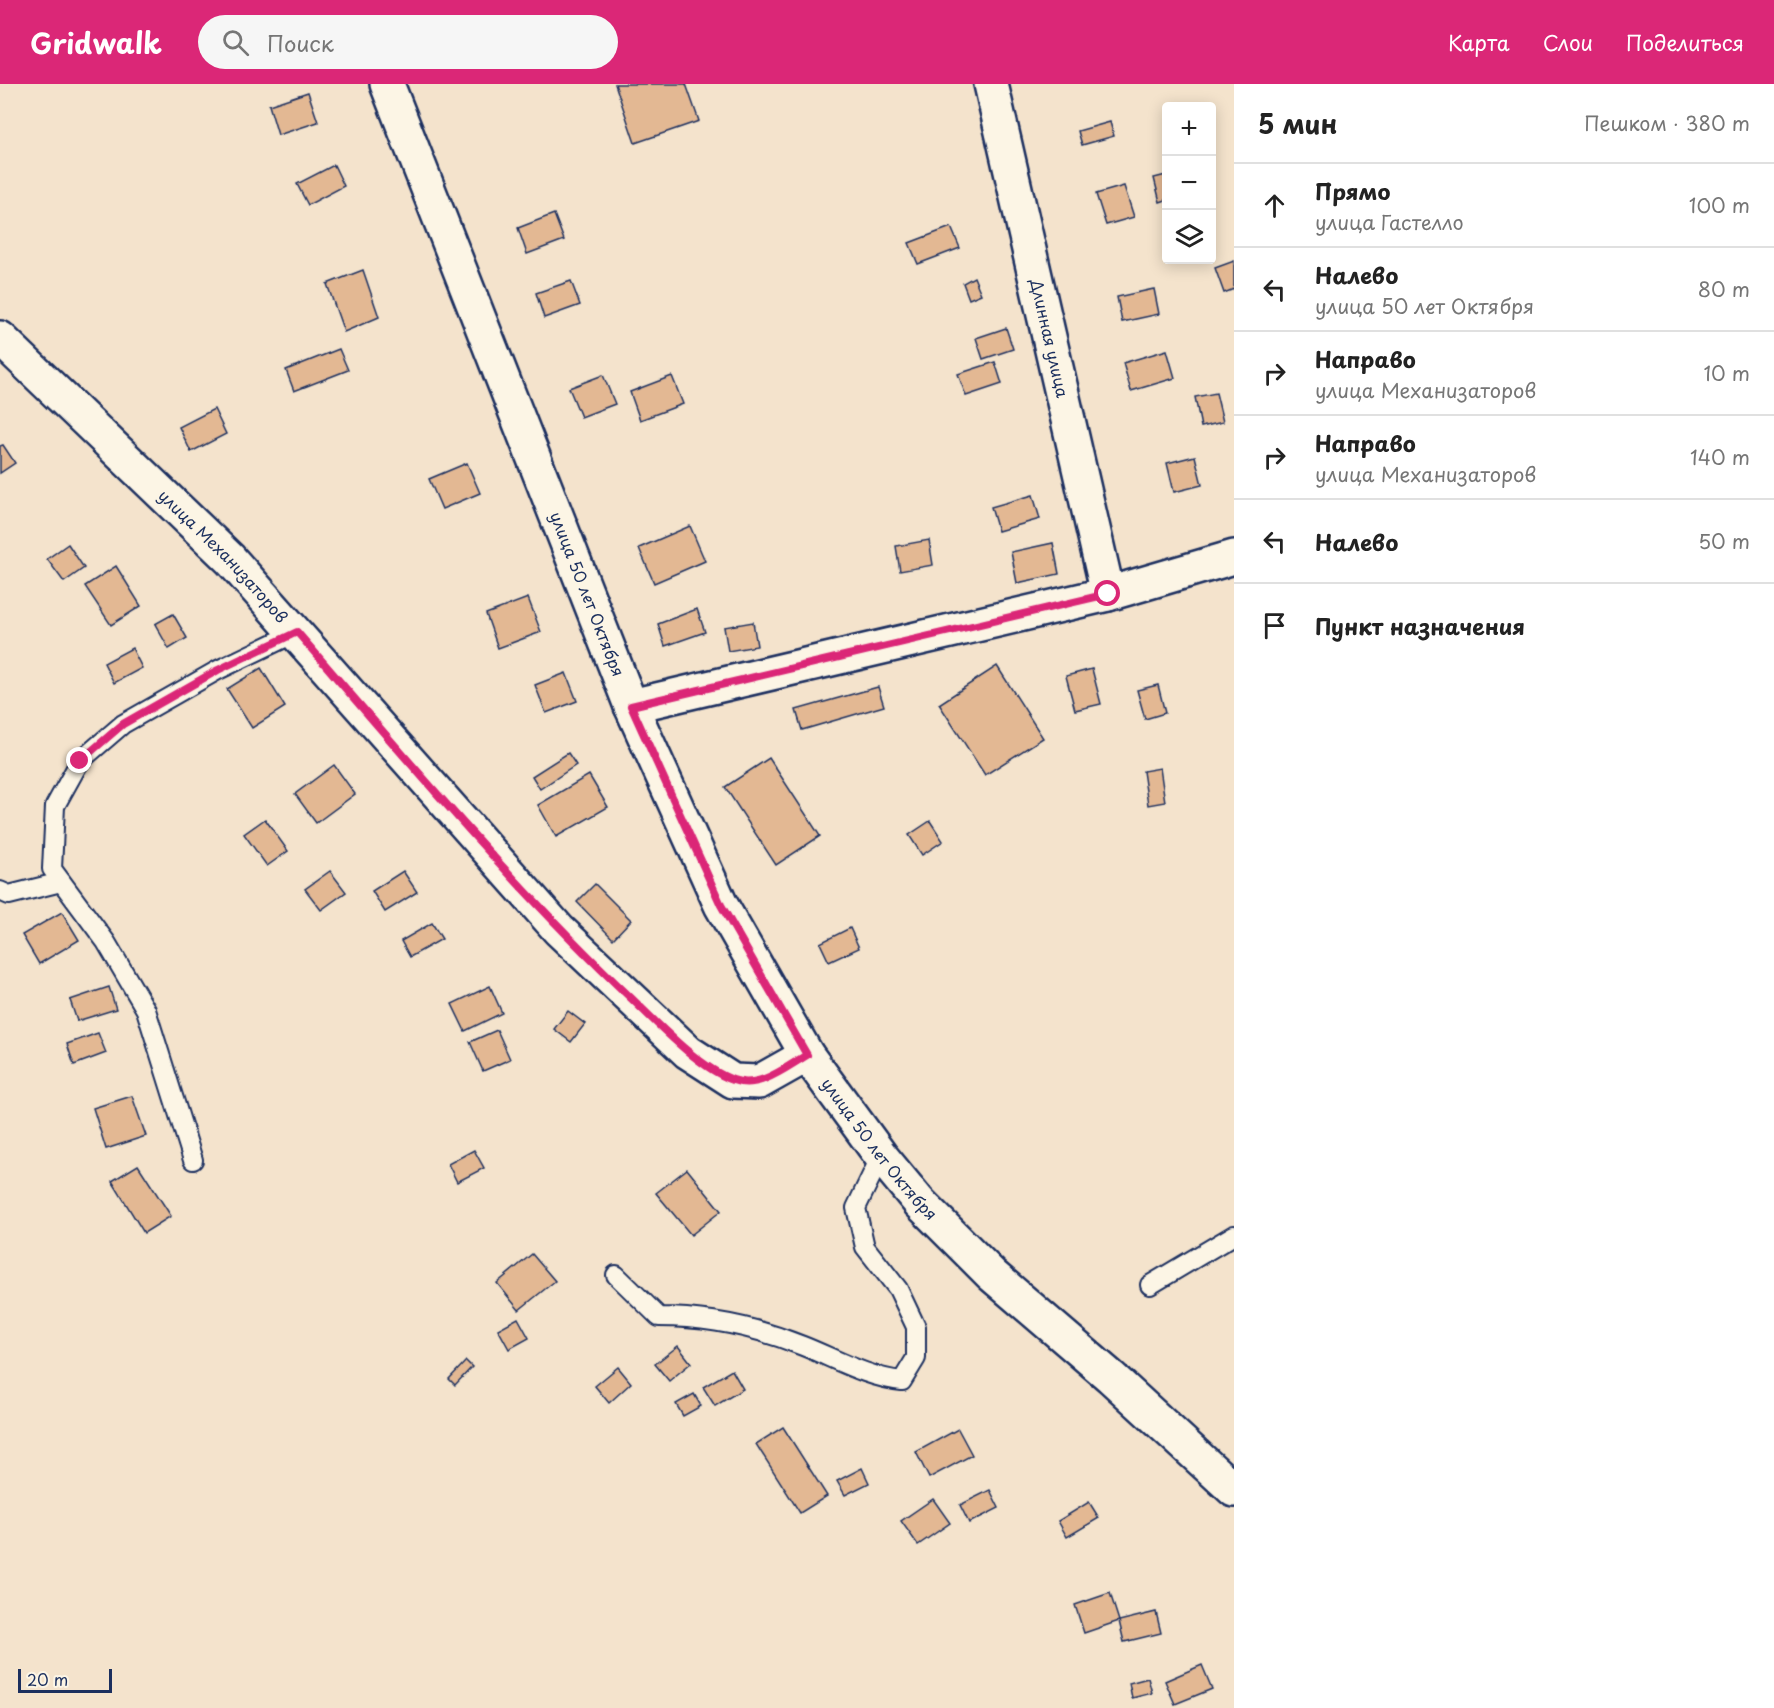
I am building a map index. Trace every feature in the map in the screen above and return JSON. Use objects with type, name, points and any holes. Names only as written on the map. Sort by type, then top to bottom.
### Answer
[{"type":"street","name":"улица 50 лет Октября","points":[[387,84],[631,706],[721,905],[807,1055],[881,1156],[919,1202],[992,1275],[1111,1377],[1234,1490]]},
{"type":"street","name":"Длинная улица","points":[[991,84],[1108,594]]},
{"type":"street","name":"улица Механизаторов","points":[[0,338],[230,559],[559,930],[688,1052],[733,1081],[759,1082],[807,1055]]},
{"type":"street","points":[[631,706],[1108,594],[1234,557]]},
{"type":"lane","points":[[193,1160],[146,1010],[106,942],[52,869],[55,806],[80,761],[123,724],[218,670],[297,632]]},
{"type":"lane","points":[[0,891],[9,895],[61,882]]},
{"type":"lane","points":[[616,1275],[659,1317],[698,1317],[745,1327],[802,1345],[876,1378],[902,1382],[916,1358],[916,1327],[898,1289],[865,1247],[856,1208],[881,1156]]},
{"type":"lane","points":[[1150,1285],[1234,1235]]},
{"type":"building","points":[[615,84],[686,84],[699,121],[635,143]]},
{"type":"building","points":[[308,92],[318,122],[278,135],[269,105]]},
{"type":"building","points":[[1110,122],[1114,136],[1082,145],[1078,131]]},
{"type":"building","points":[[334,165],[344,186],[308,205],[297,184]]},
{"type":"building","points":[[1162,176],[1162,201],[1160,202],[1154,178]]},
{"type":"building","points":[[1124,186],[1134,217],[1106,225],[1096,194]]},
{"type":"building","points":[[554,214],[564,240],[527,254],[518,228]]},
{"type":"building","points":[[951,227],[960,248],[918,264],[909,243]]},
{"type":"building","points":[[1234,261],[1234,289],[1224,293],[1215,268]]},
{"type":"building","points":[[363,270],[379,317],[344,332],[327,284]]},
{"type":"building","points":[[974,277],[981,294],[969,299],[963,283]]},
{"type":"building","points":[[571,281],[580,305],[544,318],[536,293]]},
{"type":"building","points":[[1154,289],[1159,314],[1122,322],[1117,297]]},
{"type":"building","points":[[1006,328],[1013,349],[983,359],[976,338]]},
{"type":"building","points":[[339,349],[348,370],[294,391],[286,370]]},
{"type":"building","points":[[1167,350],[1175,378],[1131,391],[1123,363]]},
{"type":"building","points":[[995,362],[1002,384],[966,396],[958,374]]},
{"type":"building","points":[[603,375],[615,404],[581,417],[569,388]]},
{"type":"building","points":[[672,376],[683,404],[640,420],[630,392]]},
{"type":"building","points":[[1216,393],[1223,422],[1201,427],[1195,397]]},
{"type":"building","points":[[214,409],[226,434],[191,452],[179,427]]},
{"type":"building","points":[[3,445],[15,463],[0,473],[0,446]]},
{"type":"building","points":[[1195,456],[1202,485],[1174,492],[1167,463]]},
{"type":"building","points":[[467,463],[480,493],[442,509],[429,479]]},
{"type":"building","points":[[1033,495],[1040,519],[998,531],[991,507]]},
{"type":"building","points":[[690,526],[705,561],[654,583],[639,548]]},
{"type":"building","points":[[929,540],[933,565],[900,571],[896,546]]},
{"type":"building","points":[[1053,543],[1059,574],[1017,583],[1011,552]]},
{"type":"building","points":[[68,544],[84,568],[64,582],[47,559]]},
{"type":"building","points":[[116,566],[141,606],[111,625],[85,586]]},
{"type":"building","points":[[528,598],[541,632],[498,648],[486,614]]},
{"type":"building","points":[[697,609],[705,632],[665,646],[658,624]]},
{"type":"building","points":[[173,614],[187,638],[169,649],[155,624]]},
{"type":"building","points":[[753,622],[757,646],[728,651],[724,627]]},
{"type":"building","points":[[132,648],[142,668],[114,683],[104,663]]},
{"type":"building","points":[[997,666],[1043,738],[985,775],[939,704]]},
{"type":"building","points":[[261,668],[285,707],[252,728],[227,689]]},
{"type":"building","points":[[1092,669],[1101,704],[1075,710],[1066,676]]},
{"type":"building","points":[[566,673],[577,701],[546,713],[535,685]]},
{"type":"building","points":[[1158,685],[1165,713],[1145,719],[1137,690]]},
{"type":"building","points":[[878,687],[884,706],[802,730],[796,710]]},
{"type":"building","points":[[568,753],[576,765],[540,789],[532,776]]},
{"type":"building","points":[[769,758],[820,836],[776,865],[725,787]]},
{"type":"building","points":[[334,765],[355,794],[316,823],[295,794]]},
{"type":"building","points":[[1160,768],[1165,802],[1148,805],[1143,771]]},
{"type":"building","points":[[589,775],[608,807],[556,837],[538,805]]},
{"type":"building","points":[[265,819],[288,851],[267,866],[244,834]]},
{"type":"building","points":[[930,821],[943,841],[922,855],[909,835]]},
{"type":"building","points":[[330,871],[346,892],[321,910],[305,889]]},
{"type":"building","points":[[403,871],[417,892],[385,912],[372,891]]},
{"type":"building","points":[[595,884],[631,920],[613,939],[577,902]]},
{"type":"building","points":[[62,912],[79,940],[39,964],[22,935]]},
{"type":"building","points":[[432,923],[442,939],[410,957],[401,941]]},
{"type":"building","points":[[850,928],[859,948],[829,962],[820,943]]},
{"type":"building","points":[[490,986],[502,1013],[465,1031],[452,1004]]},
{"type":"building","points":[[109,987],[116,1009],[77,1021],[70,1000]]},
{"type":"building","points":[[568,1011],[585,1024],[571,1042],[554,1029]]},
{"type":"building","points":[[497,1030],[510,1059],[483,1071],[470,1042]]},
{"type":"building","points":[[98,1033],[106,1053],[74,1065],[67,1044]]},
{"type":"building","points":[[132,1096],[146,1136],[106,1149],[93,1108]]},
{"type":"building","points":[[474,1150],[484,1168],[457,1182],[448,1164]]},
{"type":"building","points":[[138,1165],[171,1216],[144,1233],[112,1181]]},
{"type":"building","points":[[687,1169],[721,1211],[691,1235],[656,1193]]},
{"type":"building","points":[[532,1254],[555,1281],[519,1310],[497,1283]]},
{"type":"building","points":[[518,1318],[529,1338],[509,1349],[498,1329]]},
{"type":"building","points":[[678,1346],[691,1363],[669,1381],[655,1364]]},
{"type":"building","points":[[466,1361],[472,1367],[455,1385],[449,1379]]},
{"type":"building","points":[[618,1367],[631,1383],[609,1403],[595,1386]]},
{"type":"building","points":[[732,1370],[743,1389],[715,1406],[703,1387]]},
{"type":"building","points":[[694,1394],[701,1406],[683,1416],[676,1404]]},
{"type":"building","points":[[783,1427],[827,1496],[800,1513],[756,1444]]},
{"type":"building","points":[[958,1429],[972,1455],[929,1478],[916,1452]]},
{"type":"building","points":[[862,1468],[869,1483],[845,1495],[837,1481]]},
{"type":"building","points":[[990,1490],[999,1508],[969,1523],[960,1505]]},
{"type":"building","points":[[933,1499],[950,1523],[918,1545],[901,1521]]},
{"type":"building","points":[[1089,1502],[1099,1518],[1067,1537],[1058,1521]]},
{"type":"building","points":[[1110,1593],[1119,1621],[1084,1633],[1075,1605]]},
{"type":"building","points":[[1156,1612],[1161,1633],[1124,1642],[1119,1621]]},
{"type":"building","points":[[1202,1665],[1212,1689],[1175,1704],[1165,1681]]},
{"type":"building","points":[[1148,1678],[1152,1693],[1132,1698],[1129,1683]]},
{"type":"route","points":[[80,761],[123,724],[218,670],[297,632],[444,802],[559,930],[688,1052],[733,1081],[759,1082],[807,1055],[721,905],[631,706],[1108,594]]}]
